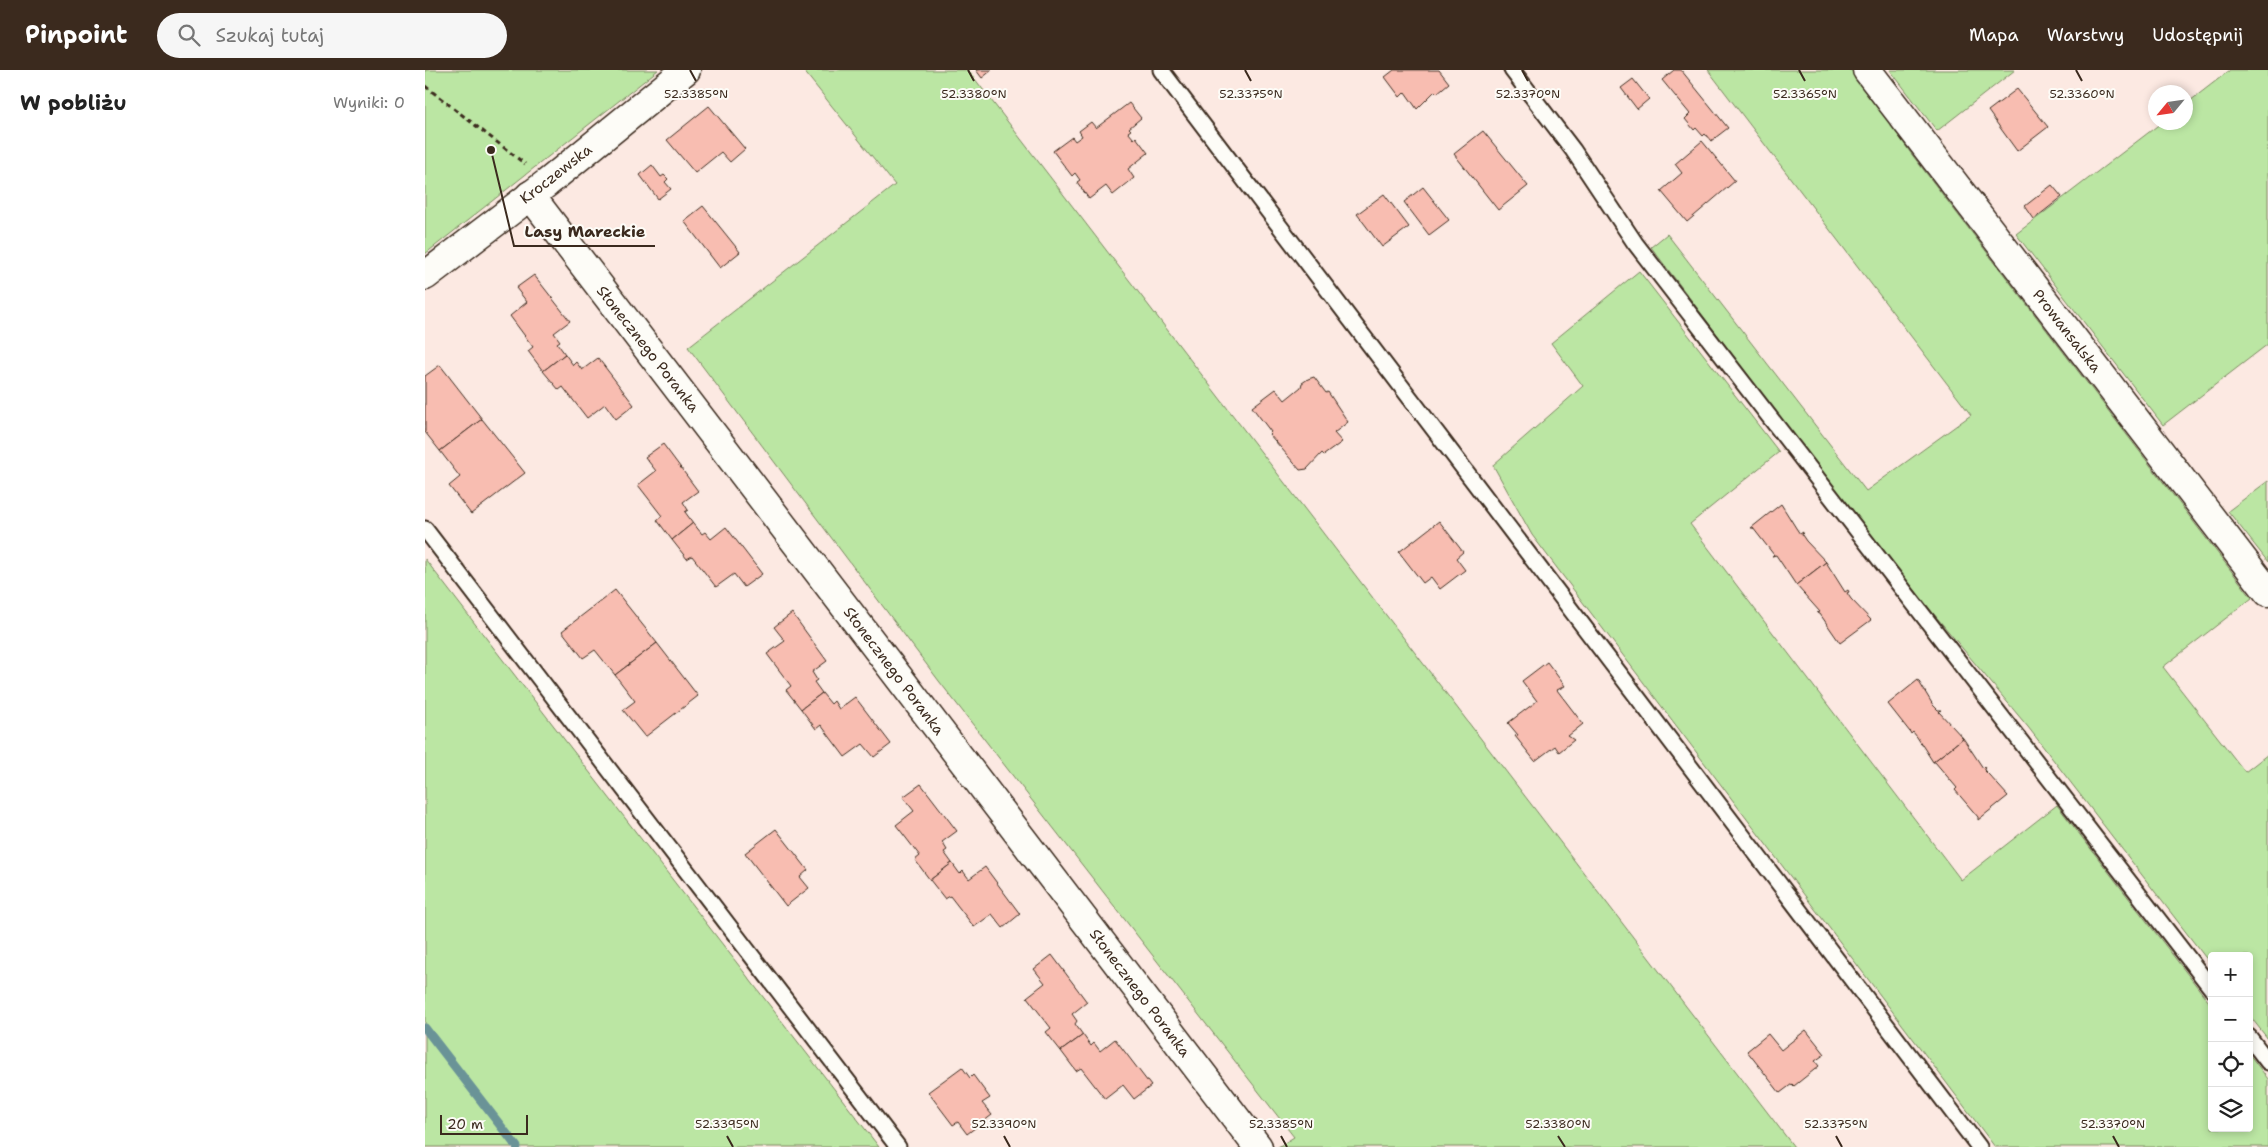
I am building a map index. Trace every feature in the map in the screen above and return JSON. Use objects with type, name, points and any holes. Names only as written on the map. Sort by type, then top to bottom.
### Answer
[{"type":"street","name":"Kroczewska","points":[[425,276],[538,189],[686,70]]},
{"type":"street","name":"Prowansalska","points":[[1867,70],[2268,592]]},
{"type":"street","name":"Słonecznego Poranka","points":[[538,189],[1258,1147]]},
{"type":"lane","points":[[1161,70],[1979,1147]]},
{"type":"lane","points":[[1512,70],[1573,150],[1635,243],[2208,984]]},
{"type":"lane","points":[[425,529],[898,1147]]},
{"type":"lane","points":[[2252,1042],[2268,1062]]},
{"type":"path","points":[[425,86],[501,144],[538,189]]},
{"type":"green space","points":[[425,70],[658,70],[425,254]]},
{"type":"green space","points":[[803,70],[968,70],[1794,1147],[1278,1147],[1294,1137],[939,681],[688,347],[895,185]]},
{"type":"green space","points":[[1708,70],[1852,70],[1910,152],[2252,598],[2163,667],[2245,772],[2268,754],[2268,1039],[2253,1020],[2253,952],[2208,952],[2208,961],[2028,727],[1933,613],[1813,461],[1651,247],[1667,234],[1866,491],[1971,415]]},
{"type":"green space","points":[[1890,70],[2015,70],[1937,131]]},
{"type":"green space","points":[[2230,70],[2268,70],[2268,344],[2163,425],[2016,234],[2152,130],[2193,130],[2193,99]]},
{"type":"green space","points":[[1639,271],[1779,452],[1690,524],[1961,880],[2057,805],[2208,1001],[2208,1132],[2253,1132],[2253,1059],[2268,1079],[2268,1147],[1995,1147],[1532,535],[1493,465],[1583,386],[1551,343]]},
{"type":"green space","points":[[2268,481],[2268,562],[2228,511]]},
{"type":"green space","points":[[425,559],[469,616],[879,1147],[425,1147]]},
{"type":"building","points":[[976,70],[992,70],[982,78]]},
{"type":"building","points":[[1394,70],[1439,70],[1449,83],[1437,93],[1435,91],[1417,109],[1405,92],[1400,97],[1385,77]]},
{"type":"building","points":[[1674,70],[1681,70],[1728,128],[1711,141],[1696,128],[1694,130],[1685,119],[1690,114],[1662,80]]},
{"type":"building","points":[[1633,79],[1649,99],[1637,109],[1621,88]]},
{"type":"building","points":[[2017,89],[2048,127],[2017,151],[1988,111]]},
{"type":"building","points":[[1129,103],[1141,118],[1129,128],[1131,130],[1128,132],[1134,139],[1136,137],[1148,153],[1128,169],[1134,178],[1113,195],[1106,186],[1089,199],[1077,182],[1080,180],[1075,173],[1072,176],[1053,151],[1072,137],[1075,141],[1082,136],[1079,131],[1091,122],[1096,128]]},
{"type":"building","points":[[709,106],[745,149],[730,162],[721,152],[695,173],[667,140]]},
{"type":"building","points":[[1483,131],[1528,186],[1498,210],[1454,154]]},
{"type":"building","points":[[1702,141],[1735,181],[1687,222],[1661,191],[1682,173],[1675,164]]},
{"type":"building","points":[[652,165],[661,177],[664,175],[668,179],[665,182],[671,189],[658,199],[640,175]]},
{"type":"building","points":[[2052,185],[2062,197],[2034,219],[2025,206]]},
{"type":"building","points":[[1423,187],[1449,220],[1429,235],[1404,202]]},
{"type":"building","points":[[1384,194],[1409,227],[1382,247],[1357,214]]},
{"type":"building","points":[[703,206],[740,252],[720,268],[684,221]]},
{"type":"building","points":[[534,275],[570,321],[554,333],[560,341],[557,343],[565,354],[543,371],[528,351],[533,347],[510,316],[527,302],[516,288]]},
{"type":"building","points":[[565,354],[573,365],[576,362],[582,370],[598,358],[634,405],[616,419],[605,404],[587,418],[563,387],[559,390],[543,371]]},
{"type":"building","points":[[440,365],[482,419],[440,451],[425,432],[425,376]]},
{"type":"building","points":[[1314,377],[1326,393],[1328,392],[1348,422],[1334,433],[1342,442],[1324,455],[1322,453],[1307,469],[1300,470],[1269,434],[1271,432],[1252,407],[1276,389],[1285,400],[1301,387],[1302,383]]},
{"type":"building","points":[[482,419],[525,473],[471,514],[449,486],[460,477],[440,451]]},
{"type":"building","points":[[663,444],[698,491],[683,502],[688,510],[685,512],[693,523],[672,540],[657,520],[662,516],[638,485],[656,471],[645,457]]},
{"type":"building","points":[[1781,504],[1800,534],[1803,532],[1802,535],[1806,541],[1826,562],[1796,585],[1776,555],[1772,556],[1774,555],[1753,528],[1751,528]]},
{"type":"building","points":[[1439,521],[1463,552],[1456,558],[1465,570],[1440,589],[1431,577],[1423,583],[1399,552]]},
{"type":"building","points":[[693,523],[702,534],[705,532],[711,539],[726,527],[762,574],[744,587],[734,574],[716,587],[692,556],[687,559],[672,540]]},
{"type":"building","points":[[1826,562],[1845,592],[1848,590],[1849,592],[1847,593],[1851,599],[1871,620],[1840,643],[1820,614],[1817,613],[1820,612],[1796,585]]},
{"type":"building","points":[[615,590],[657,643],[615,675],[595,650],[583,658],[562,631]]},
{"type":"building","points":[[792,613],[827,661],[812,672],[817,680],[814,682],[822,693],[801,709],[786,690],[791,686],[767,654],[785,641],[774,627]]},
{"type":"building","points":[[657,643],[698,696],[645,737],[623,710],[635,701],[615,675]]},
{"type":"building","points":[[1547,662],[1565,686],[1557,690],[1583,724],[1568,736],[1574,740],[1559,752],[1555,746],[1535,761],[1515,736],[1518,735],[1508,723],[1537,701],[1522,681]]},
{"type":"building","points":[[1918,680],[1933,705],[1938,710],[1941,710],[1939,712],[1963,738],[1933,762],[1917,737],[1913,732],[1911,734],[1888,704]]},
{"type":"building","points":[[822,693],[831,704],[834,701],[839,709],[855,697],[891,744],[874,757],[863,744],[845,757],[821,725],[816,729],[801,709]]},
{"type":"building","points":[[1963,738],[1983,768],[1985,766],[1984,770],[2008,796],[1978,820],[1978,817],[1955,790],[1957,788],[1933,762]]},
{"type":"building","points":[[921,784],[957,831],[942,842],[947,850],[944,852],[952,863],[930,880],[915,860],[920,856],[896,825],[914,811],[903,797]]},
{"type":"building","points":[[776,829],[808,870],[800,877],[809,888],[786,906],[745,853]]},
{"type":"building","points":[[952,863],[960,874],[963,871],[969,879],[985,867],[1020,914],[1003,928],[992,914],[974,927],[950,896],[945,899],[930,880]]},
{"type":"building","points":[[1052,955],[1087,1002],[1072,1014],[1077,1021],[1075,1024],[1083,1035],[1061,1051],[1046,1032],[1051,1028],[1027,997],[1045,983],[1034,969]]},
{"type":"building","points":[[1806,1030],[1825,1054],[1815,1061],[1819,1066],[1794,1086],[1792,1084],[1780,1093],[1747,1051],[1768,1034],[1781,1050]]},
{"type":"building","points":[[1083,1035],[1091,1046],[1094,1043],[1100,1051],[1115,1039],[1151,1086],[1134,1099],[1123,1085],[1105,1099],[1081,1068],[1076,1071],[1061,1051]]},
{"type":"building","points":[[962,1067],[970,1078],[973,1075],[990,1098],[982,1103],[992,1115],[967,1134],[958,1122],[953,1125],[928,1092]]},
{"type":"waterway","points":[[425,1028],[517,1147]]},
{"type":"place","name":"Lasy Mareckie","points":[[491,150]]}]
